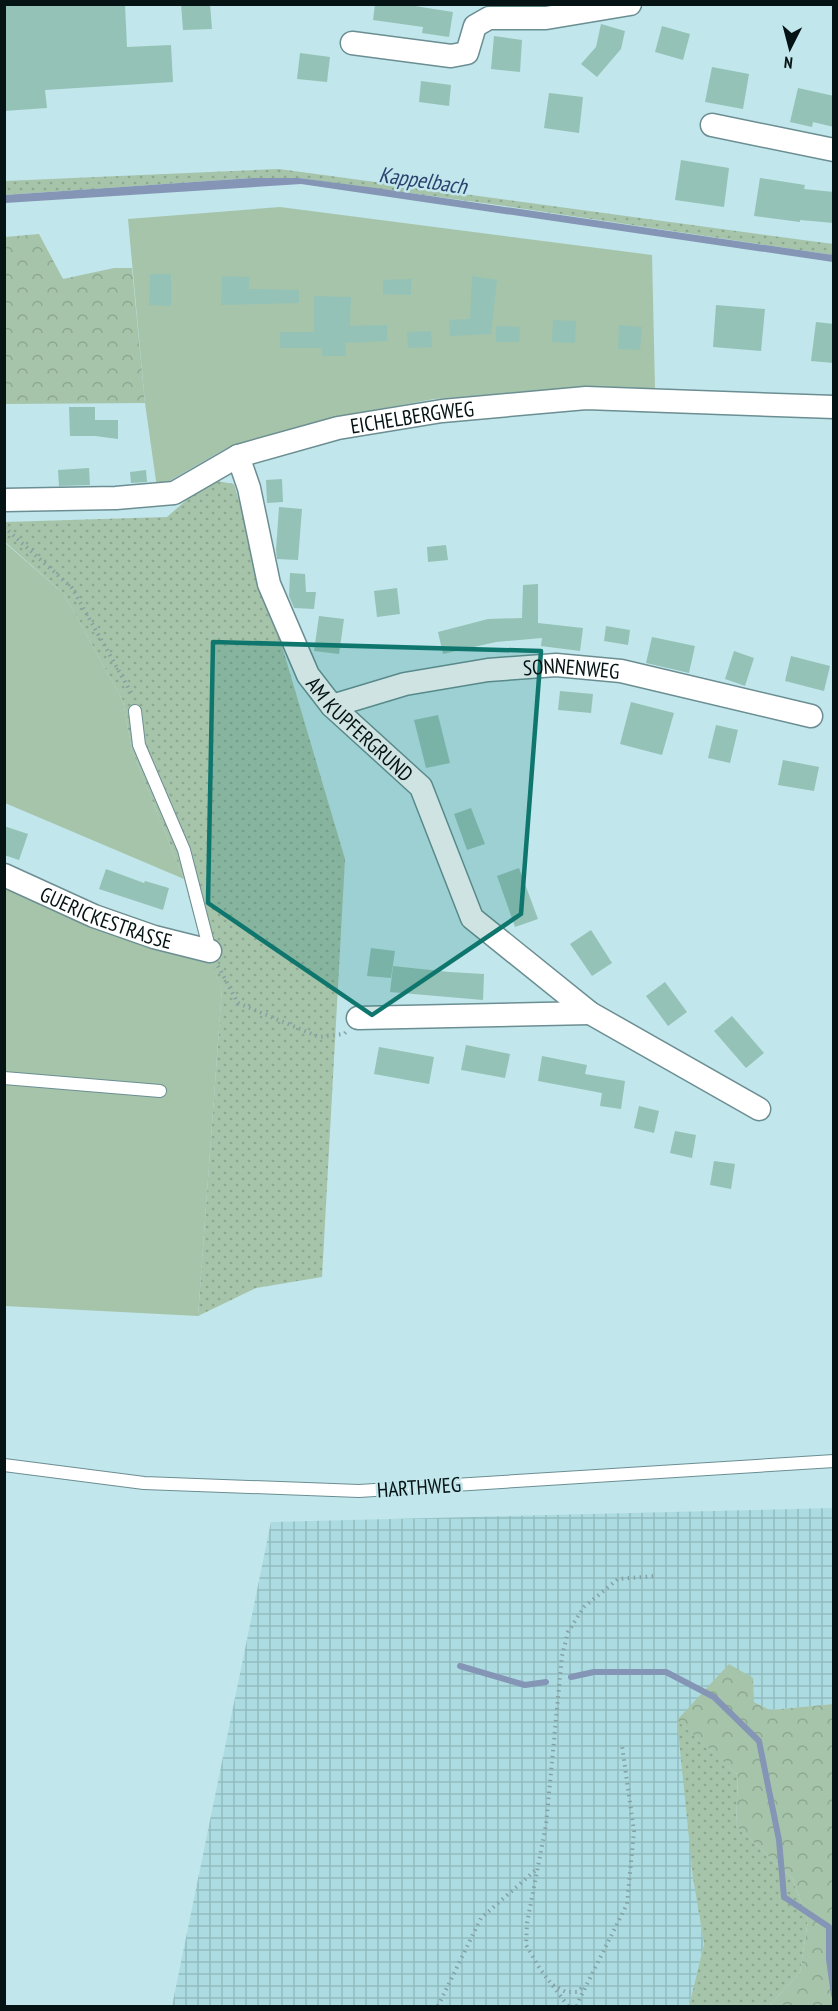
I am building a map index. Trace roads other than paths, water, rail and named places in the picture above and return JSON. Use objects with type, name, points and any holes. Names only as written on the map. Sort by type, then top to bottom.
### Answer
[{"type":"street","points":[[352,43],[451,56],[468,53],[475,26],[489,18],[546,18],[630,4]]},
{"type":"street","points":[[712,125],[834,150]]},
{"type":"street","name":"EICHELBERGWEG","points":[[4,500],[116,498],[174,494],[238,456],[338,428],[442,411],[575,399],[834,407]]},
{"type":"street","name":"AM KUPFERGRUND","points":[[238,456],[249,488],[269,584],[308,675],[332,706],[421,787],[472,918],[590,1013],[759,1109]]},
{"type":"street","name":"SONNENWEG","points":[[332,706],[405,684],[488,670],[556,665],[621,671],[811,716]]},
{"type":"street","name":"GUERICKESTRASSE","points":[[4,875],[94,916],[154,937],[210,951]]},
{"type":"street","points":[[358,1018],[590,1013]]},
{"type":"lane","points":[[135,711],[139,745],[184,850],[210,951]]},
{"type":"lane","points":[[4,1078],[160,1091]]},
{"type":"lane","name":"HARTHWEG","points":[[4,1465],[144,1483],[359,1491],[834,1461]]},
{"type":"waterway","points":[[460,1666],[525,1685],[546,1682]]},
{"type":"waterway","points":[[571,1677],[594,1672],[666,1672],[714,1697],[759,1741],[779,1840],[784,1897],[829,1927],[829,1959],[834,1995]]},
{"type":"water label","name":"Kappelbach","points":[[423,180]]}]
